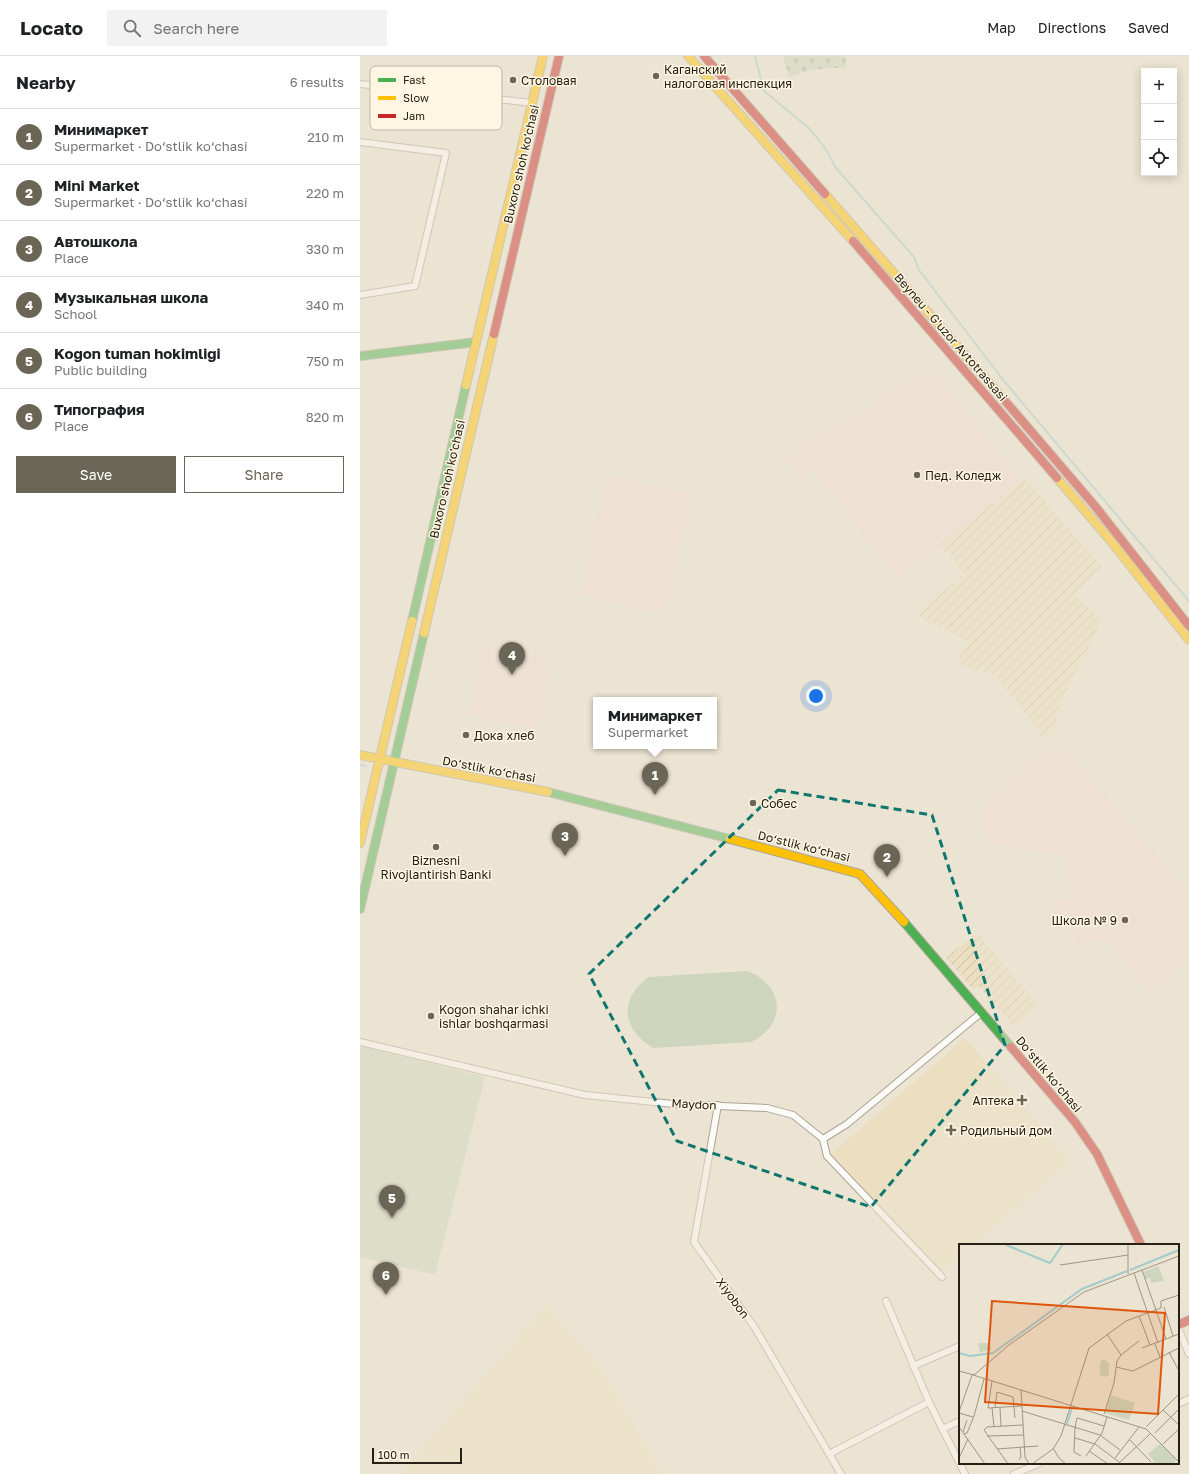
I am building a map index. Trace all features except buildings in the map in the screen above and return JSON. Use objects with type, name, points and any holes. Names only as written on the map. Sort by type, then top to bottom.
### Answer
[{"type":"main road","name":"Buxoro shoh ko'chasi","points":[[360,843],[543,56]]},
{"type":"main road","name":"Buxoro shoh ko'chasi","points":[[360,908],[559,56]]},
{"type":"main road","name":"Beyneu - G'uzor Avtotrassasi","points":[[688,56],[834,219],[1012,425],[1115,546],[1189,640]]},
{"type":"main road","name":"Beyneu - G'uzor Avtotrassasi","points":[[704,56],[892,270],[1095,506],[1189,626]]},
{"type":"main road","points":[[360,356],[476,342]]},
{"type":"main road","name":"Do‘stlik ko‘chasi","points":[[360,755],[551,793],[846,868],[860,874],[898,915],[1075,1122],[1097,1154],[1141,1244]]},
{"type":"main road","points":[[1179,1325],[1189,1320]]},
{"type":"street","points":[[360,84],[370,85]]},
{"type":"street","points":[[502,100],[532,103]]},
{"type":"street","points":[[360,142],[446,152],[415,286],[360,295]]},
{"type":"street","points":[[942,1278],[827,1156],[823,1139],[847,1124],[982,1012]]},
{"type":"street","name":"Maydon","points":[[360,1042],[584,1095],[674,1104],[767,1108],[793,1115],[823,1139]]},
{"type":"street","name":"Xiyobon","points":[[718,1105],[694,1242],[755,1328],[841,1474]]},
{"type":"street","points":[[886,1301],[929,1402],[959,1462]]},
{"type":"street","points":[[1179,1330],[1189,1354]]},
{"type":"street","points":[[913,1366],[959,1346]]},
{"type":"street","points":[[1179,1404],[1189,1399]]},
{"type":"street","points":[[829,1454],[929,1402]]},
{"type":"street","points":[[942,1429],[959,1421]]},
{"type":"street","points":[[960,1464],[965,1474]]},
{"type":"street","points":[[1014,1474],[1038,1464]]},
{"type":"highlighted area","points":[[778,790],[932,815],[1005,1045],[871,1207],[677,1141],[589,974]]},
{"type":"shaded area","name":"Пед. Коледж","points":[[931,369],[1022,480],[898,578],[813,470],[805,480],[784,458]]},
{"type":"shaded area","points":[[607,475],[692,494],[665,614],[580,595]]},
{"type":"shaded area","points":[[1025,478],[1102,567],[1074,594],[1102,621],[1062,700],[1052,732],[1045,739],[1000,681],[980,667],[977,671],[957,663],[968,641],[914,614],[965,574],[940,544]]},
{"type":"shaded area","points":[[482,645],[551,660],[537,730],[468,714],[470,701],[473,702]]},
{"type":"shaded area","name":"Школа № 9","points":[[1042,751],[1068,752],[1189,893],[1189,959],[1149,994],[1106,940],[1080,942],[1045,900],[1072,899],[1073,893],[1062,855],[995,845],[983,833],[983,807]]},
{"type":"shaded area","points":[[977,933],[1038,1005],[1014,1028],[979,986],[973,989],[946,958]]},
{"type":"shaded area","name":"Родильный дом","points":[[965,1038],[1070,1161],[973,1244],[959,1244],[959,1256],[942,1271],[830,1155]]},
{"type":"shaded area","points":[[547,1306],[605,1374],[662,1474],[400,1474]]},
{"type":"green space","points":[[783,56],[845,56],[847,67],[811,70],[789,77]]},
{"type":"green space","points":[[747,971],[760,977],[769,986],[777,1005],[776,1016],[771,1026],[763,1035],[751,1042],[653,1048],[642,1040],[630,1023],[628,1013],[632,994],[639,985],[649,977]]},
{"type":"green space","points":[[360,1046],[485,1077],[435,1275],[360,1257]]},
{"type":"waterway","points":[[755,56],[764,91],[810,129],[825,148],[836,168],[914,257],[919,270],[1004,381],[1189,601]]},
{"type":"waterway","points":[[360,765],[366,766]]},
{"type":"traffic: fast","points":[[360,356],[476,342]]},
{"type":"traffic: fast","points":[[412,621],[466,385]]},
{"type":"traffic: fast","points":[[360,909],[424,633]]},
{"type":"traffic: fast","points":[[548,792],[730,839]]},
{"type":"traffic: fast","points":[[904,922],[1011,1047]]},
{"type":"traffic: slow","points":[[466,385],[543,56]]},
{"type":"traffic: slow","points":[[688,56],[853,241]]},
{"type":"traffic: slow","points":[[825,194],[1006,402]]},
{"type":"traffic: slow","points":[[424,633],[494,334]]},
{"type":"traffic: slow","points":[[1057,478],[1110,540],[1189,640]]},
{"type":"traffic: slow","points":[[360,843],[412,621]]},
{"type":"traffic: slow","points":[[360,755],[548,792]]},
{"type":"traffic: slow","points":[[730,839],[860,874],[904,922]]},
{"type":"traffic: jam","points":[[494,334],[559,56]]},
{"type":"traffic: jam","points":[[704,56],[825,194]]},
{"type":"traffic: jam","points":[[853,241],[1057,478]]},
{"type":"traffic: jam","points":[[1006,402],[1095,506],[1189,626]]},
{"type":"traffic: jam","points":[[1011,1047],[1075,1122],[1097,1154],[1141,1244]]},
{"type":"traffic: jam","points":[[1179,1325],[1189,1320]]},
{"type":"place","name":"Каганский налоговая инспекция","points":[[656,76]]},
{"type":"place","name":"Столовая","points":[[513,80]]},
{"type":"place","name":"Пед. Коледж","points":[[917,475]]},
{"type":"place","name":"Музыкальная школа","points":[[512,675]]},
{"type":"place","name":"Дока хлеб","points":[[466,735]]},
{"type":"place","name":"Минимаркет","points":[[655,795]]},
{"type":"place","name":"Собеc","points":[[753,803]]},
{"type":"place","name":"Biznesni Rivojlantirish Banki","points":[[436,847]]},
{"type":"place","name":"Автошкола","points":[[565,856]]},
{"type":"place","name":"Mini Market","points":[[887,877]]},
{"type":"place","name":"Школа № 9","points":[[1125,920]]},
{"type":"place","name":"Kogon shahar ichki ishlar boshqarmasi","points":[[431,1016]]},
{"type":"place","name":"Аптека","points":[[1022,1100]]},
{"type":"place","name":"Родильный дом","points":[[951,1130]]},
{"type":"place","name":"Kogon tuman hokimligi","points":[[392,1218]]},
{"type":"place","name":"Типография","points":[[386,1295]]}]
